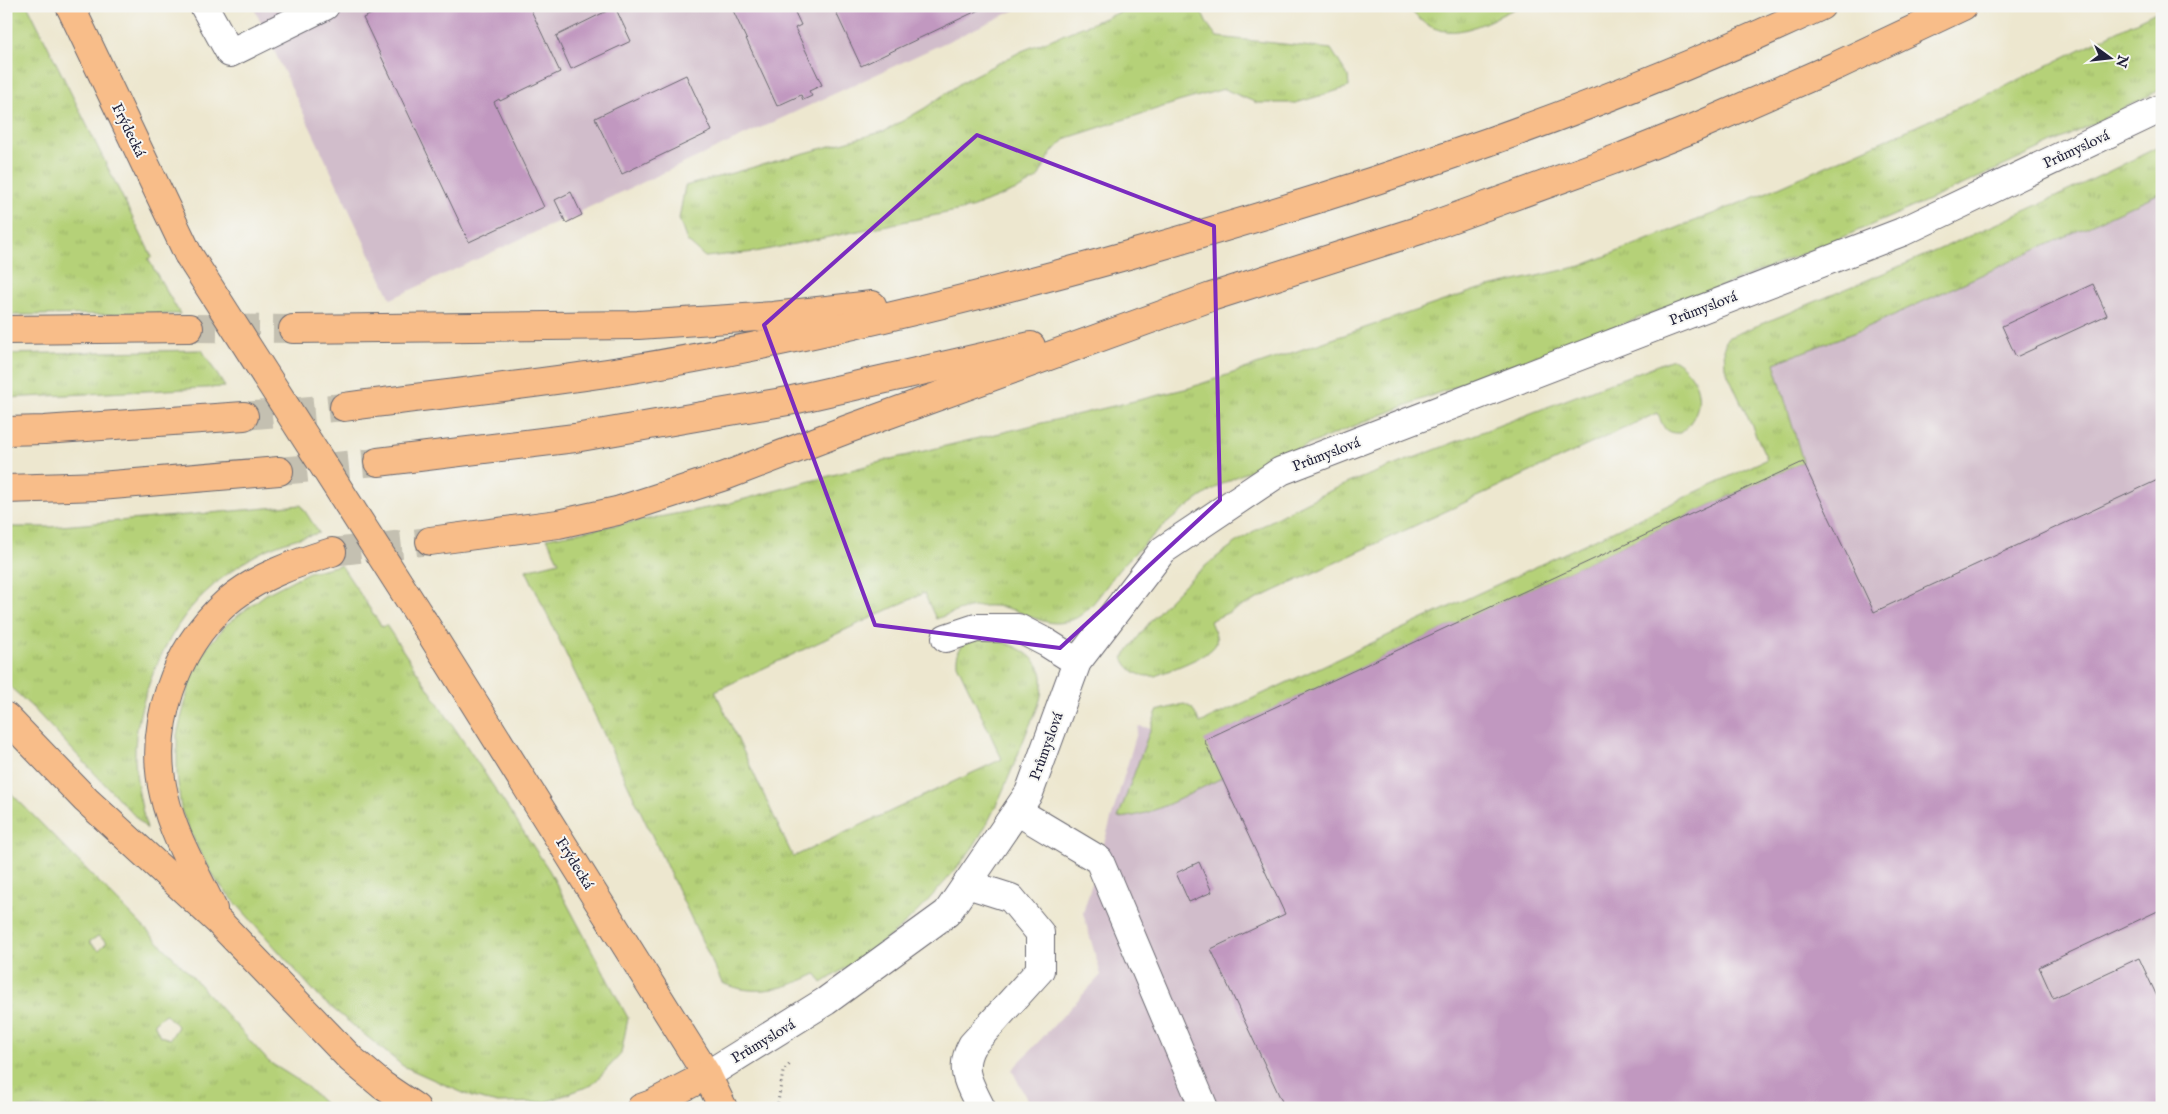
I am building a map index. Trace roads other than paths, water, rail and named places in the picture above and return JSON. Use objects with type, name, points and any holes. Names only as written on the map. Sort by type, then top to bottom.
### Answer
[{"type":"main road","name":"Frýdecká","points":[[70,6],[188,254],[423,621],[707,1075],[723,1108]]},
{"type":"main road","points":[[344,407],[621,370],[802,336],[1003,290],[1259,218],[1431,163],[1614,94],[1821,6]]},
{"type":"main road","points":[[430,541],[558,524],[617,511],[726,476],[848,429],[1211,297],[1420,230],[1624,156],[1694,128],[1828,69],[1963,6]]},
{"type":"main road","points":[[292,329],[638,325],[773,316],[1003,290]]},
{"type":"main road","points":[[378,462],[575,438],[788,401],[1000,354],[1211,297]]},
{"type":"main road","points":[[6,330],[188,328]]},
{"type":"main road","points":[[6,431],[244,416]]},
{"type":"main road","points":[[6,489],[100,486],[279,471]]},
{"type":"main road","points":[[219,922],[171,822],[163,793],[159,735],[164,707],[174,678],[188,651],[206,624],[227,602],[252,585],[278,572],[305,560],[332,552]]},
{"type":"main road","points":[[6,717],[86,800],[219,922],[351,1059],[382,1085],[416,1108]]},
{"type":"main road","points":[[641,1108],[707,1075]]},
{"type":"lane","points":[[204,6],[230,53],[325,6]]},
{"type":"lane","name":"Průmyslová","points":[[707,1075],[804,1016],[948,913],[1029,793],[1077,662],[1163,550],[1282,471],[1902,232],[2162,108]]},
{"type":"lane","points":[[946,638],[976,628],[1018,628],[1048,643],[1077,662]]},
{"type":"lane","points":[[1017,811],[1099,860],[1204,1108]]},
{"type":"lane","points":[[967,884],[1011,898],[1040,933],[1040,970],[972,1045],[966,1057],[966,1075],[981,1108]]},
{"type":"tunnel","points":[[189,328],[293,329]]},
{"type":"tunnel","points":[[244,416],[344,407]]},
{"type":"tunnel","points":[[279,471],[378,462]]},
{"type":"tunnel","points":[[332,552],[430,541]]}]
